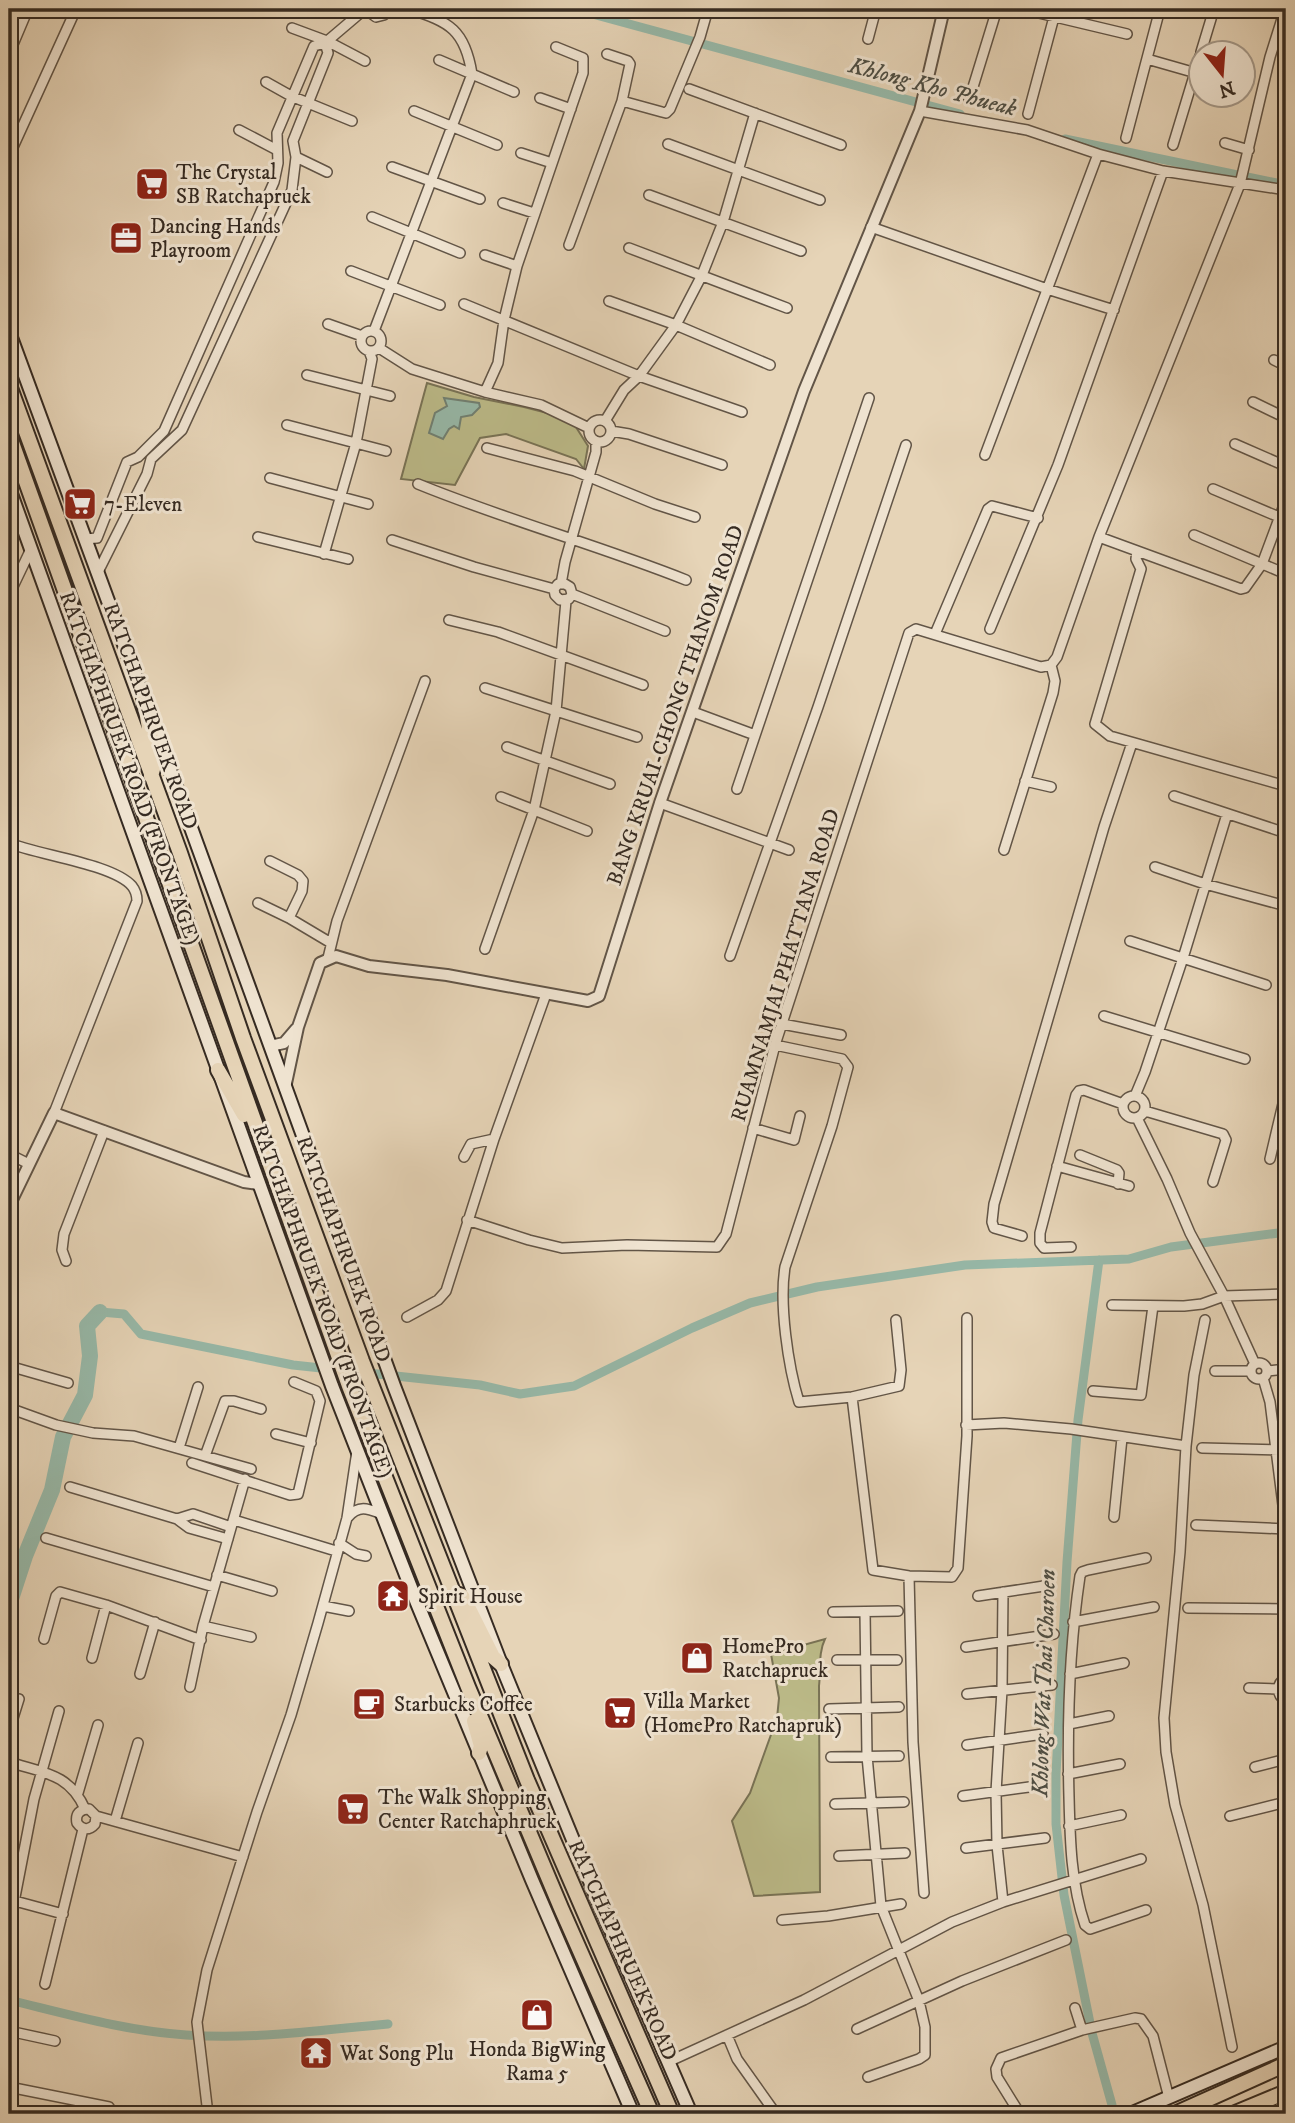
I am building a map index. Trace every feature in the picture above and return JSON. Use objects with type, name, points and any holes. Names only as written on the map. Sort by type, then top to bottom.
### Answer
[{"type":"main road","name":"RATCHAPHRUEK ROAD (FRONTAGE)","points":[[9,332],[383,1358],[501,1664],[596,1896],[691,2114]]},
{"type":"main road","name":"RATCHAPHRUEK ROAD","points":[[9,385],[362,1361],[527,1780],[673,2114]]},
{"type":"main road","name":"RATCHAPHRUEK ROAD","points":[[9,434],[349,1386],[468,1687],[561,1909],[652,2114]]},
{"type":"main road","name":"RATCHAPHRUEK ROAD (FRONTAGE)","points":[[9,488],[332,1386],[479,1753],[633,2114]]},
{"type":"main road","points":[[144,699],[155,762],[151,776]]},
{"type":"main road","points":[[218,1070],[261,1143]]},
{"type":"main road","points":[[452,1592],[466,1601],[493,1657],[501,1664]]},
{"type":"main road","points":[[468,1687],[467,1699],[481,1746],[479,1753]]},
{"type":"main road","points":[[1130,2114],[1286,2047]]},
{"type":"main road","points":[[1175,2114],[1286,2064]]},
{"type":"main road","points":[[1233,2114],[1286,2092]]},
{"type":"main road","points":[[686,2099],[698,2114]]},
{"type":"street","points":[[9,54],[28,9]]},
{"type":"street","points":[[9,156],[76,9]]},
{"type":"street","points":[[85,539],[97,538],[127,462],[138,457],[164,431],[274,182],[278,163],[277,133],[314,46],[326,42],[365,9],[376,17],[384,15],[389,9]]},
{"type":"street","points":[[374,331],[472,74],[468,52],[457,32],[437,18],[409,9]]},
{"type":"street","points":[[622,101],[666,113],[670,109],[708,9]]},
{"type":"street","points":[[868,39],[876,9]]},
{"type":"street","points":[[970,100],[997,9]]},
{"type":"street","points":[[1022,9],[1127,34]]},
{"type":"street","points":[[1126,138],[1160,9]]},
{"type":"street","points":[[1206,38],[1214,9]]},
{"type":"street","points":[[1004,850],[1053,693],[1055,681],[1051,665],[1058,657],[1099,537],[1241,179],[1270,57],[1285,9]]},
{"type":"street","name":"BANG KRUAI-CHONG THANOM ROAD","points":[[328,958],[336,956],[369,966],[447,975],[588,1001],[599,996],[660,803],[804,391],[922,106],[941,10]]},
{"type":"street","points":[[1028,114],[1055,17]]},
{"type":"street","points":[[292,28],[365,61]]},
{"type":"street","points":[[98,572],[147,474],[151,459],[182,430],[292,190],[296,157],[293,141],[328,53],[326,42]]},
{"type":"street","points":[[485,392],[498,363],[504,320],[517,266],[585,64],[579,55],[556,47]]},
{"type":"street","points":[[569,245],[622,101],[630,64],[607,54]]},
{"type":"street","points":[[439,60],[514,92]]},
{"type":"street","points":[[1147,60],[1186,70]]},
{"type":"street","points":[[266,82],[291,96],[352,121]]},
{"type":"street","points":[[689,89],[841,145]]},
{"type":"street","points":[[540,98],[571,109]]},
{"type":"street","points":[[1173,145],[1186,104]]},
{"type":"street","points":[[922,106],[1027,130],[1163,171],[1241,179],[1286,190]]},
{"type":"street","points":[[414,111],[497,145]]},
{"type":"street","points":[[605,421],[624,390],[639,376],[676,325],[702,275],[723,222],[755,113]]},
{"type":"street","points":[[239,130],[276,150]]},
{"type":"street","points":[[1225,143],[1249,150]]},
{"type":"street","points":[[668,144],[820,200]]},
{"type":"street","points":[[521,153],[552,163]]},
{"type":"street","points":[[985,455],[1098,153]]},
{"type":"street","points":[[296,157],[327,172]]},
{"type":"street","points":[[392,167],[480,199]]},
{"type":"street","points":[[990,629],[1038,518],[1163,171]]},
{"type":"street","points":[[649,195],[801,251]]},
{"type":"street","points":[[503,203],[534,213]]},
{"type":"street","points":[[372,217],[460,253]]},
{"type":"street","points":[[871,227],[1114,310]]},
{"type":"street","points":[[629,248],[787,308]]},
{"type":"street","points":[[485,255],[517,266]]},
{"type":"street","points":[[351,271],[440,305]]},
{"type":"street","points":[[227,290],[245,297]]},
{"type":"street","points":[[610,301],[676,325],[770,365]]},
{"type":"street","points":[[464,304],[639,376],[742,412]]},
{"type":"street","points":[[328,324],[362,336]]},
{"type":"street","points":[[374,331],[366,332],[362,336],[362,345],[412,369],[485,392],[541,405],[589,428]]},
{"type":"street","points":[[324,554],[355,443],[374,349],[381,338],[374,331]]},
{"type":"street","points":[[1274,360],[1286,366]]},
{"type":"street","points":[[307,375],[390,396]]},
{"type":"street","points":[[737,789],[832,515],[869,398]]},
{"type":"street","points":[[1253,402],[1286,418]]},
{"type":"street","points":[[589,428],[597,420],[605,421]]},
{"type":"street","points":[[605,421],[611,431],[629,434],[722,466]]},
{"type":"street","points":[[287,425],[386,451]]},
{"type":"street","points":[[589,428],[590,438],[596,442],[606,440],[611,431]]},
{"type":"street","points":[[596,442],[597,452],[557,597],[569,598],[666,631]]},
{"type":"street","points":[[1235,444],[1285,464]]},
{"type":"street","points":[[730,956],[858,593],[906,445]]},
{"type":"street","points":[[487,448],[590,476],[655,504],[695,517]]},
{"type":"street","points":[[270,478],[369,504]]},
{"type":"street","points":[[418,484],[686,580]]},
{"type":"street","points":[[1213,489],[1283,519]]},
{"type":"street","points":[[1099,537],[1241,589],[1249,585],[1262,564],[1283,519],[1286,500]]},
{"type":"street","points":[[935,634],[988,509],[992,506],[1038,518]]},
{"type":"street","points":[[1194,535],[1286,574]]},
{"type":"street","points":[[258,537],[348,559]]},
{"type":"street","points":[[391,540],[474,567],[570,587],[556,712],[534,810],[485,949]]},
{"type":"street","points":[[9,595],[30,551]]},
{"type":"street","points":[[1137,551],[1136,559],[1141,569],[1095,724],[1110,736],[1286,786]]},
{"type":"street","points":[[449,620],[498,632],[643,685]]},
{"type":"street","name":"RUAMNAMJAI PHATTANA ROAD","points":[[467,1220],[562,1248],[627,1245],[717,1247],[726,1234],[775,1045],[909,633],[916,629],[1041,667],[1051,665]]},
{"type":"street","points":[[285,1089],[298,1027],[320,963],[328,958],[331,943],[425,681]]},
{"type":"street","points":[[485,688],[638,737]]},
{"type":"street","points":[[692,712],[755,734]]},
{"type":"street","points":[[1022,1236],[993,1228],[994,1204],[1104,827],[1132,743]]},
{"type":"street","points":[[507,747],[610,784]]},
{"type":"street","points":[[1025,781],[1051,788]]},
{"type":"street","points":[[1174,796],[1286,833]]},
{"type":"street","points":[[501,797],[587,831]]},
{"type":"street","points":[[660,803],[789,850]]},
{"type":"street","points":[[1137,1118],[1126,1115],[1124,1104],[1127,1099],[1135,1096],[1145,1072],[1227,814]]},
{"type":"street","points":[[9,843],[32,852],[82,862],[119,877],[132,886],[137,901],[54,1113],[9,1206]]},
{"type":"street","points":[[270,861],[298,874],[303,881],[302,891],[289,918]]},
{"type":"street","points":[[1155,867],[1286,906]]},
{"type":"street","points":[[258,903],[331,943]]},
{"type":"street","points":[[1130,941],[1266,985]]},
{"type":"street","points":[[407,1317],[438,1300],[446,1291],[494,1139],[546,994]]},
{"type":"street","points":[[1104,1016],[1245,1059]]},
{"type":"street","points":[[782,1024],[841,1035]]},
{"type":"street","points":[[270,1046],[284,1043],[298,1027]]},
{"type":"street","points":[[775,1045],[842,1059],[848,1070],[785,1267],[783,1308],[799,1402],[852,1397],[895,1388],[901,1383],[896,1320]]},
{"type":"street","points":[[1071,1247],[1044,1248],[1040,1243],[1056,1166],[1076,1095],[1084,1090],[1124,1104]]},
{"type":"street","points":[[1270,1159],[1286,1091]]},
{"type":"street","points":[[1135,1096],[1143,1101],[1145,1111]]},
{"type":"street","points":[[1137,1118],[1145,1111]]},
{"type":"street","points":[[1145,1111],[1173,1117],[1223,1134],[1226,1140],[1213,1182]]},
{"type":"street","points":[[54,1113],[244,1182],[258,1184]]},
{"type":"street","points":[[753,1128],[794,1140],[800,1116]]},
{"type":"street","points":[[1137,1118],[1199,1252],[1224,1296],[1255,1378],[1286,1369]]},
{"type":"street","points":[[66,1261],[62,1250],[64,1234],[104,1131]]},
{"type":"street","points":[[464,1157],[471,1144],[494,1139]]},
{"type":"street","points":[[9,1154],[29,1164]]},
{"type":"street","points":[[1080,1155],[1116,1170],[1119,1173],[1118,1184]]},
{"type":"street","points":[[1056,1166],[1129,1186]]},
{"type":"street","points":[[1112,1305],[1184,1306],[1202,1304],[1224,1296],[1286,1294]]},
{"type":"street","points":[[1093,1391],[1141,1395],[1153,1306]]},
{"type":"street","points":[[852,1397],[873,1570],[909,1576],[953,1577],[958,1568],[966,1425],[967,1318]]},
{"type":"street","points":[[1205,1320],[1194,1375],[1186,1446],[1180,1552],[1164,1718],[1166,1752],[1175,1805],[1203,1905],[1232,2046]]},
{"type":"street","points":[[1195,1525],[1286,1529],[1282,1449],[1263,1364],[1253,1368],[1215,1371]]},
{"type":"street","points":[[9,1366],[68,1384]]},
{"type":"street","points":[[192,1463],[290,1495],[298,1494],[319,1406],[318,1394],[312,1388],[294,1382]]},
{"type":"street","points":[[179,1448],[198,1387]]},
{"type":"street","points":[[205,1456],[225,1401],[261,1409]]},
{"type":"street","points":[[9,1408],[56,1426],[134,1436],[251,1469]]},
{"type":"street","points":[[966,1425],[1004,1423],[1083,1430],[1186,1446]]},
{"type":"street","points":[[276,1434],[311,1443]]},
{"type":"street","points":[[1114,1517],[1122,1438]]},
{"type":"street","points":[[1202,1448],[1282,1449]]},
{"type":"street","points":[[208,2114],[197,2023],[207,1970],[291,1715],[323,1606],[347,1518],[357,1450]]},
{"type":"street","points":[[190,1687],[203,1626],[245,1479]]},
{"type":"street","points":[[70,1487],[177,1519],[189,1528],[228,1539]]},
{"type":"street","points":[[347,1518],[353,1511],[363,1508],[382,1514]]},
{"type":"street","points":[[177,1519],[193,1514],[338,1547],[366,1556]]},
{"type":"street","points":[[46,1538],[214,1587]]},
{"type":"street","points":[[1146,1558],[1082,1572],[1073,1622],[1068,1774],[1072,1882],[1085,1925],[1090,1929],[1146,1910]]},
{"type":"street","points":[[217,1575],[272,1591]]},
{"type":"street","points":[[909,1576],[913,1742],[924,1894]]},
{"type":"street","points":[[978,1596],[1044,1586]]},
{"type":"street","points":[[44,1639],[57,1593],[62,1592],[201,1640]]},
{"type":"street","points":[[1003,1592],[1002,1690],[996,1792],[997,1845],[1003,1902]]},
{"type":"street","points":[[92,1658],[106,1605]]},
{"type":"street","points":[[323,1606],[349,1611]]},
{"type":"street","points":[[1073,1622],[1154,1607]]},
{"type":"street","points":[[1188,1608],[1286,1609]]},
{"type":"street","points":[[833,1612],[898,1611]]},
{"type":"street","points":[[864,1612],[867,1756],[881,1906],[919,2001],[925,2027],[925,2055],[868,2077]]},
{"type":"street","points":[[140,1674],[155,1622]]},
{"type":"street","points":[[203,1626],[251,1637]]},
{"type":"street","points":[[965,1647],[1054,1634]]},
{"type":"street","points":[[836,1660],[897,1660]]},
{"type":"street","points":[[1070,1674],[1124,1663]]},
{"type":"street","points":[[1286,1678],[1279,1683],[1278,1689],[1281,1698],[1286,1701]]},
{"type":"street","points":[[967,1694],[1052,1685]]},
{"type":"street","points":[[1250,1688],[1278,1689]]},
{"type":"street","points":[[9,1731],[19,1699]]},
{"type":"street","points":[[829,1709],[898,1707]]},
{"type":"street","points":[[9,1928],[34,1799],[59,1711]]},
{"type":"street","points":[[1069,1724],[1109,1716]]},
{"type":"street","points":[[78,1793],[98,1725]]},
{"type":"street","points":[[967,1745],[1043,1734]]},
{"type":"street","points":[[115,1821],[138,1743]]},
{"type":"street","points":[[831,1757],[899,1756]]},
{"type":"street","points":[[1255,1767],[1286,1759]]},
{"type":"street","points":[[9,1762],[61,1779],[78,1793],[85,1809]]},
{"type":"street","points":[[1068,1774],[1120,1765]]},
{"type":"street","points":[[963,1796],[1044,1785]]},
{"type":"street","points":[[835,1804],[904,1802]]},
{"type":"street","points":[[1230,1816],[1286,1802]]},
{"type":"street","points":[[96,1816],[97,1820],[92,1828],[83,1829],[76,1818],[81,1810],[85,1809],[96,1816],[243,1857]]},
{"type":"street","points":[[1069,1826],[1121,1815]]},
{"type":"street","points":[[45,1984],[83,1829]]},
{"type":"street","points":[[965,1848],[1045,1838]]},
{"type":"street","points":[[839,1856],[905,1853]]},
{"type":"street","points":[[670,2061],[804,2000],[952,1922],[1003,1902],[1141,1859]]},
{"type":"street","points":[[15,1901],[63,1914]]},
{"type":"street","points":[[782,1920],[828,1916],[901,1904]]},
{"type":"street","points":[[857,2029],[1030,1953],[1066,1940]]},
{"type":"street","points":[[1075,2008],[1085,2029]]},
{"type":"street","points":[[1020,2114],[997,2077],[996,2069],[1002,2058],[1085,2029],[1135,2018],[1141,2019],[1153,2036],[1169,2098]]},
{"type":"street","points":[[9,2059],[12,2032],[55,2041]]},
{"type":"street","points":[[727,2035],[737,2059],[776,2114]]},
{"type":"street","points":[[9,2087],[109,2107],[113,2114]]},
{"type":"shaded area","points":[[427,383],[474,397],[559,416],[574,424],[588,446],[584,469],[576,459],[506,434],[480,438],[455,485],[401,479]]},
{"type":"shaded area","points":[[444,398],[479,403],[480,407],[472,415],[461,417],[459,429],[454,426],[449,429],[443,439],[429,433],[435,413],[447,406]]},
{"type":"shaded area","points":[[825,1639],[819,1686],[820,1892],[754,1896],[732,1821],[750,1793],[777,1718],[779,1698],[771,1654]]},
{"type":"waterway","name":"Khlong Kho Phueak","points":[[574,9],[960,114]]},
{"type":"waterway","name":"Khlong Kho Phueak","points":[[1065,139],[1286,185]]},
{"type":"waterway","points":[[100,1312],[124,1314],[141,1334],[293,1365],[480,1385],[520,1394],[574,1386],[692,1328],[750,1303],[817,1287],[965,1265],[1129,1259],[1171,1247],[1286,1232]]},
{"type":"waterway","name":"Khlong Wat Thai Charoen","points":[[1099,1260],[1078,1420],[1067,1562],[1056,1824],[1064,1895],[1092,2033],[1112,2105]]},
{"type":"waterway","points":[[9,1605],[25,1556],[52,1490],[63,1437],[85,1395],[90,1356],[87,1326],[100,1312]]},
{"type":"waterway","points":[[9,2000],[119,2026],[186,2035],[262,2035],[388,2024]]},
{"type":"place","name":"The Crystal SB Ratchapruek","points":[[152,184]]},
{"type":"place","name":"Dancing Hands Playroom","points":[[126,238]]},
{"type":"place","name":"7-Eleven","points":[[80,504]]},
{"type":"place","name":"Spirit House","points":[[393,1596]]},
{"type":"place","name":"HomePro Ratchapruek","points":[[697,1658]]},
{"type":"place","name":"Starbucks Coffee","points":[[369,1704]]},
{"type":"place","name":"Villa Market (HomePro Ratchapruk)","points":[[620,1713]]},
{"type":"place","name":"The Walk Shopping Center Ratchaphruek","points":[[353,1809]]},
{"type":"place","name":"Honda BigWing Rama 5","points":[[537,2015]]},
{"type":"place","name":"Wat Song Plu","points":[[316,2053]]}]
